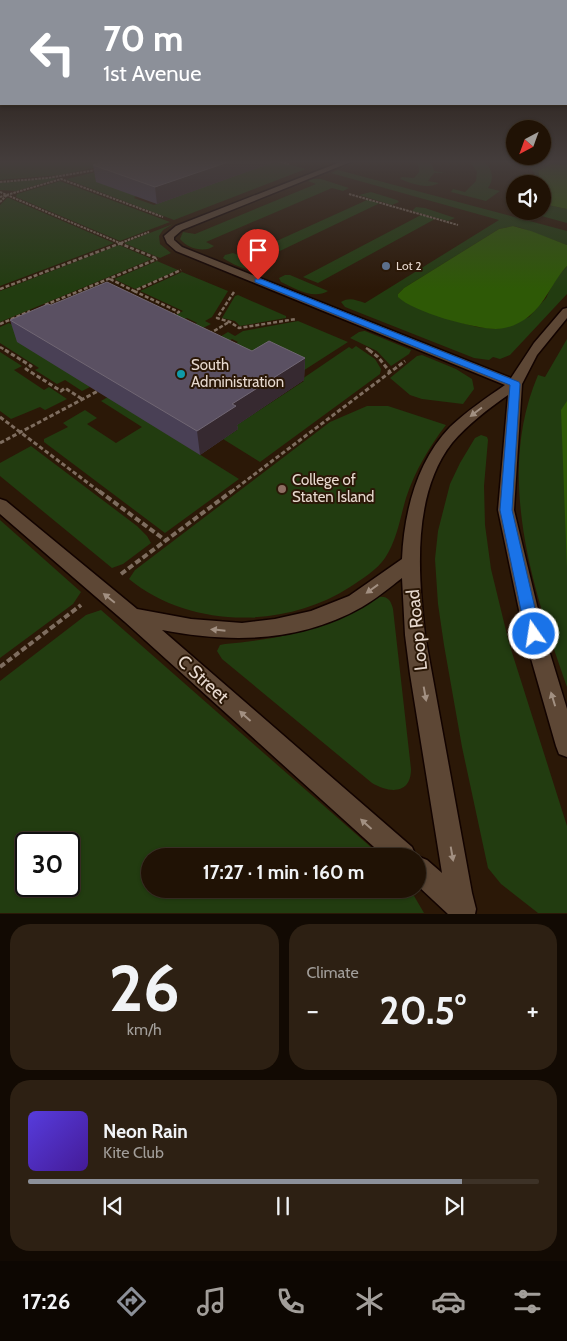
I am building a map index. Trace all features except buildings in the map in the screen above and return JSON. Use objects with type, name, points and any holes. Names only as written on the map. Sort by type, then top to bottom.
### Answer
[{"type":"street","points":[[241,204],[179,228],[169,236],[170,241],[179,249],[515,384]]},
{"type":"street","name":"Loop Road","points":[[567,311],[534,350],[522,368],[515,384],[506,510],[534,634],[567,746]]},
{"type":"street","name":"Loop Road","points":[[463,911],[415,638],[412,561],[414,523],[424,481],[440,450],[470,416],[515,384]]},
{"type":"street","name":"C Street","points":[[0,505],[132,616],[394,848]]},
{"type":"street","points":[[132,616],[189,627],[228,631],[275,627],[323,617],[355,601],[412,561]]},
{"type":"street","points":[[426,876],[463,911]]},
{"type":"path","points":[[128,204],[166,218]]},
{"type":"path","points":[[383,204],[458,225]]},
{"type":"path","points":[[0,324],[158,258]]},
{"type":"path","points":[[134,291],[183,269]]},
{"type":"path","points":[[109,279],[179,312],[170,317],[177,320]]},
{"type":"path","points":[[234,291],[217,318],[230,322],[239,328],[298,318]]},
{"type":"path","points":[[207,334],[230,322]]},
{"type":"path","points":[[0,347],[31,366],[26,369],[61,391],[65,388],[83,399]]},
{"type":"path","points":[[121,574],[423,347]]},
{"type":"path","points":[[0,443],[98,391]]},
{"type":"path","points":[[0,418],[165,540]]},
{"type":"path","points":[[0,667],[88,599]]},
{"type":"green space","points":[[22,204],[114,243],[0,286],[0,205]]},
{"type":"green space","points":[[32,204],[121,204],[170,222],[120,241]]},
{"type":"green space","points":[[131,204],[216,204],[174,220]]},
{"type":"green space","points":[[268,204],[295,204],[206,242],[214,246],[210,248],[197,249],[187,245],[180,239],[183,232],[195,234]]},
{"type":"green space","points":[[359,204],[379,204],[259,261],[246,255]]},
{"type":"green space","points":[[441,204],[464,204],[506,215],[506,220],[526,220],[567,231],[567,245],[513,226],[499,229],[404,288],[398,294],[448,319],[477,327],[497,329],[529,317],[546,298],[554,281],[567,266],[567,294],[510,355],[500,359],[493,357],[489,360],[474,358],[345,307],[341,302],[350,299],[365,303],[499,220]]},
{"type":"green space","points":[[551,204],[567,204],[567,209],[551,206]]},
{"type":"green space","points":[[551,206],[567,209],[567,223],[551,219]]},
{"type":"green space","points":[[416,207],[455,218],[448,221],[412,211]]},
{"type":"green space","points":[[421,215],[435,219],[318,283],[303,277]]},
{"type":"green space","points":[[173,224],[163,230],[159,236],[160,244],[171,253],[160,258],[124,243]]},
{"type":"green space","points":[[513,226],[567,245],[567,266],[540,305],[524,320],[513,326],[500,329],[474,326],[430,314],[406,303],[398,297],[398,294],[404,288],[499,229]]},
{"type":"green space","points":[[119,245],[152,259],[0,322],[0,291]]},
{"type":"green space","points":[[233,253],[267,267],[251,270],[233,264],[223,258],[225,255]]},
{"type":"green space","points":[[157,261],[178,270],[135,289],[114,279]]},
{"type":"green space","points":[[182,272],[228,291],[212,317],[205,321],[211,324],[201,329],[194,325],[197,323],[187,318],[182,320],[174,316],[183,311],[140,291]]},
{"type":"green space","points":[[290,275],[328,291],[310,294],[298,290],[281,282],[279,278]]},
{"type":"green space","points":[[238,295],[286,316],[286,318],[240,326],[235,321],[222,318],[235,296]]},
{"type":"green space","points":[[298,321],[348,342],[295,376],[234,345],[238,342],[232,339],[227,342],[218,338],[228,332],[235,336],[243,331]]},
{"type":"green space","points":[[9,323],[30,335],[90,387],[82,391],[65,380],[57,384],[35,370],[39,368],[0,343],[0,327]]},
{"type":"green space","points":[[364,331],[411,350],[409,354],[391,366],[377,351],[350,338]]},
{"type":"green space","points":[[567,339],[567,687],[542,611],[532,572],[519,492],[520,453],[526,413],[538,375],[545,377]]},
{"type":"green space","points":[[356,346],[375,359],[381,369],[380,374],[260,462],[223,439],[237,430],[234,427],[304,381],[302,379],[349,347],[352,349]]},
{"type":"green space","points":[[0,352],[22,366],[14,370],[44,390],[49,387],[67,399],[45,410],[40,407],[11,419],[0,411]]},
{"type":"green space","points":[[422,355],[456,369],[472,379],[474,389],[463,404],[422,399],[410,395],[390,378],[417,356]]},
{"type":"green space","points":[[108,397],[239,479],[165,533],[44,442],[44,439],[68,427],[63,423],[85,410],[97,418],[87,424],[116,443],[142,427],[101,401]]},
{"type":"green space","points":[[567,401],[567,569],[561,410]]},
{"type":"green space","points":[[367,406],[388,406],[446,425],[418,469],[406,498],[389,551],[378,566],[364,577],[324,601],[297,610],[268,616],[238,617],[209,615],[180,607],[153,595],[129,579],[135,570],[330,422]]},
{"type":"green space","points":[[481,435],[487,437],[488,440],[484,486],[485,525],[491,569],[509,643],[567,826],[567,913],[538,913],[501,884],[488,868],[462,747],[438,604],[435,559],[438,531],[450,484],[475,438]]},
{"type":"green space","points":[[31,446],[137,526],[151,543],[123,564],[112,568],[0,476],[0,463]]},
{"type":"green space","points":[[0,520],[81,592],[73,604],[0,658]]},
{"type":"green space","points":[[379,597],[385,597],[389,600],[393,609],[411,769],[407,784],[392,790],[372,783],[222,659],[217,651],[220,645],[267,639],[324,625]]},
{"type":"green space","points":[[101,610],[372,848],[141,848],[141,898],[415,898],[424,913],[0,913],[0,681],[86,615]]},
{"type":"place","name":"Lot 2","points":[[386,266]]},
{"type":"place","name":"South Administration","points":[[181,374]]},
{"type":"place","name":"College of Staten Island","points":[[282,489]]},
{"type":"route","points":[[258,280],[515,384],[506,510],[534,634]]}]
